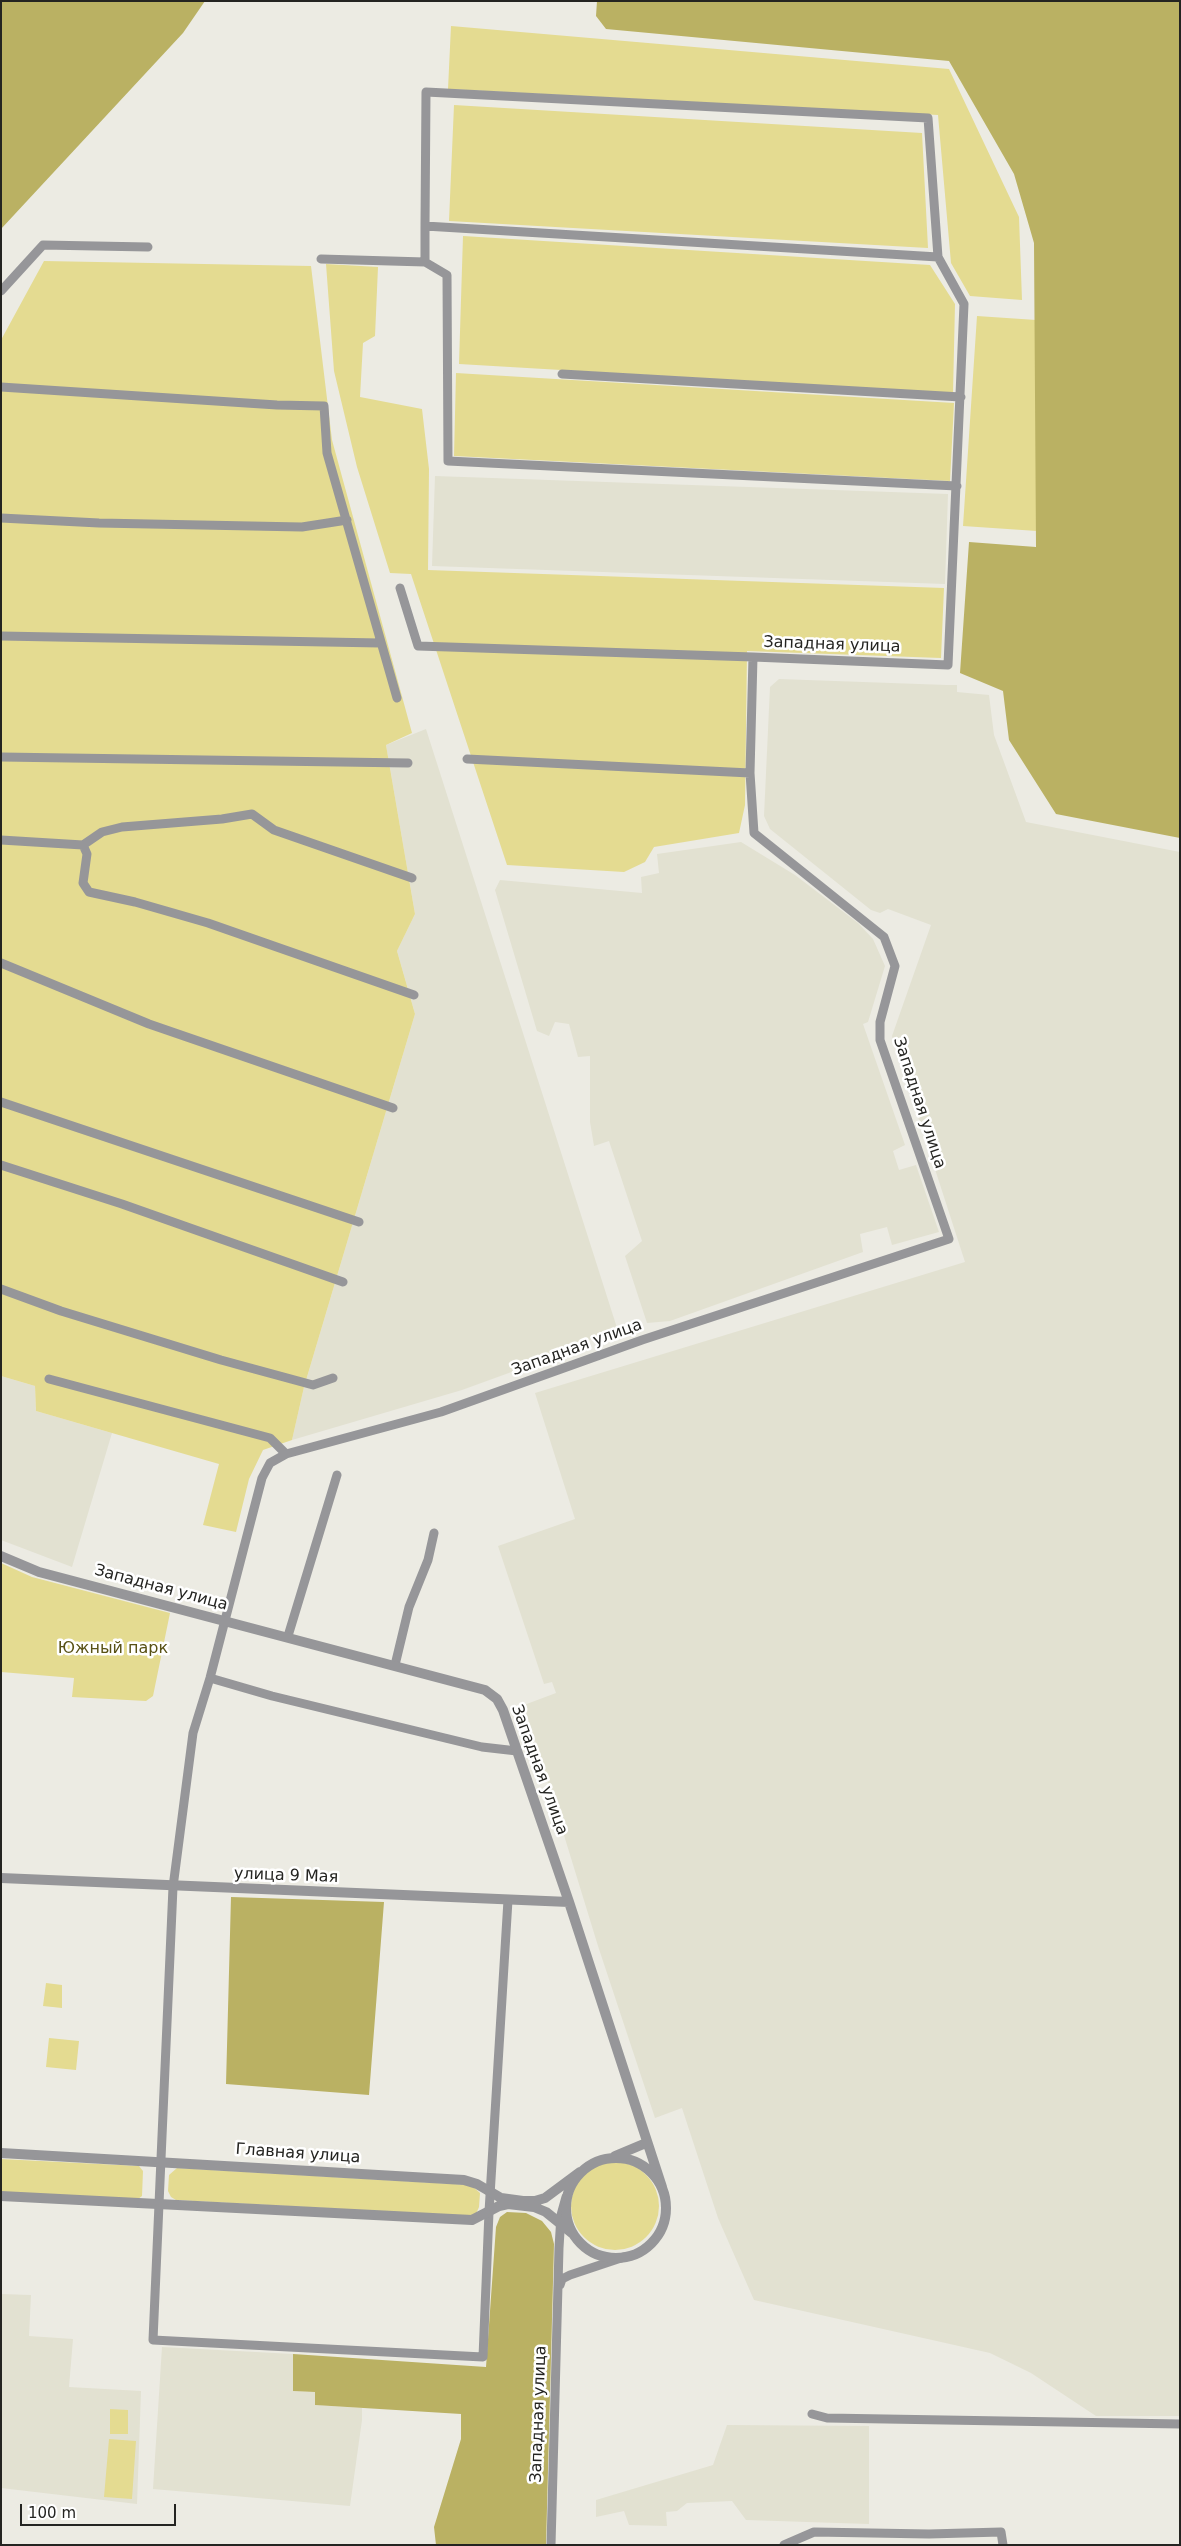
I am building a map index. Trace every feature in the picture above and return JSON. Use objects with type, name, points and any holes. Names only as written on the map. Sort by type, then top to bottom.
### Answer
[{"type":"street","points":[[321,259],[425,262],[447,275],[448,462],[957,486],[964,304],[938,257],[928,118],[426,92],[425,262]]},
{"type":"street","points":[[425,226],[938,257]]},
{"type":"street","points":[[1,291],[43,245],[148,247]]},
{"type":"street","points":[[562,374],[961,397]]},
{"type":"street","points":[[1,387],[277,405],[324,406],[327,453],[397,698]]},
{"type":"street","name":"Западная улица","points":[[286,1454],[441,1412],[561,1371],[642,1340],[948,1239],[880,1040],[880,1022],[895,966],[884,937],[754,833],[750,773],[753,658],[948,664],[957,486]]},
{"type":"street","points":[[1,518],[99,523],[302,527],[347,520]]},
{"type":"street","points":[[400,588],[418,646],[753,658]]},
{"type":"street","points":[[1,636],[380,643]]},
{"type":"street","points":[[1,757],[408,763]]},
{"type":"street","points":[[467,759],[750,773]]},
{"type":"street","points":[[1,840],[83,845],[102,832],[122,828],[252,814],[274,830],[412,878]]},
{"type":"street","points":[[83,845],[87,854],[83,883],[89,892],[135,902],[208,923],[414,996]]},
{"type":"street","points":[[1,963],[149,1024],[393,1108]]},
{"type":"street","points":[[1,1102],[359,1222]]},
{"type":"street","points":[[1,1165],[122,1204],[344,1282]]},
{"type":"street","points":[[1,1289],[60,1311],[221,1360],[313,1385],[332,1378]]},
{"type":"street","points":[[50,1378],[270,1438],[286,1454],[270,1463],[262,1478],[210,1678],[193,1733],[174,1887],[153,2340],[483,2357],[489,2212],[508,1900]]},
{"type":"street","points":[[288,1636],[337,1475]]},
{"type":"street","points":[[395,1665],[409,1607],[428,1560],[434,1533]]},
{"type":"street","name":"Западная улица","points":[[1,1556],[38,1572],[288,1636],[485,1690],[497,1699],[503,1710],[569,1902],[646,2143],[662,2187]]},
{"type":"street","points":[[210,1678],[272,1696],[473,1745],[517,1751]]},
{"type":"street","name":"улица 9 Мая","points":[[1,1878],[174,1887],[569,1902]]},
{"type":"street","points":[[572,2233],[566,2215],[566,2197],[571,2183],[580,2172],[591,2164],[646,2143]]},
{"type":"street","name":"Главная улица","points":[[1,2153],[464,2180],[507,2200],[535,2201],[552,2193],[580,2172]]},
{"type":"street","points":[[559,2285],[562,2279],[570,2275],[624,2257],[648,2246],[661,2230],[666,2208],[662,2187],[654,2175],[636,2162],[623,2158],[609,2158]]},
{"type":"street","points":[[1,2196],[472,2220],[499,2206],[508,2204],[534,2207],[546,2212],[572,2233],[581,2244],[593,2252],[607,2257],[624,2257]]},
{"type":"street","name":"Западная улица","points":[[551,2545],[553,2408],[561,2224],[566,2197]]},
{"type":"street","points":[[812,2414],[827,2418],[1180,2424]]},
{"type":"street","points":[[784,2545],[814,2532],[929,2534],[1001,2532],[1003,2545]]},
{"type":"shaded area","points":[[1,1],[205,1],[183,33],[1,229]]},
{"type":"shaded area","points":[[597,1],[1180,1],[1180,838],[1056,814],[1009,740],[1003,691],[960,673],[969,542],[1036,547],[1034,243],[1014,174],[949,61],[606,29],[596,16]]},
{"type":"shaded area","points":[[435,476],[948,494],[945,584],[432,566]]},
{"type":"shaded area","points":[[779,679],[957,685],[957,692],[989,695],[994,735],[1026,822],[1180,852],[1180,2416],[1096,2416],[1031,2373],[990,2353],[754,2300],[718,2218],[682,2108],[655,2118],[598,1946],[524,1705],[556,1693],[552,1682],[544,1684],[498,1546],[575,1519],[535,1393],[965,1262],[892,1036],[931,925],[888,909],[880,913],[871,910],[770,829],[764,816],[770,687]]},
{"type":"shaded area","points":[[426,729],[618,1331],[551,1352],[550,1358],[462,1390],[292,1440],[304,1387],[415,1014],[397,951],[415,914],[386,745]]},
{"type":"shaded area","points":[[741,842],[795,875],[858,923],[873,939],[885,966],[868,1022],[863,1024],[905,1145],[893,1151],[899,1170],[916,1165],[939,1232],[892,1245],[887,1227],[860,1234],[863,1252],[670,1321],[647,1323],[625,1256],[642,1241],[609,1141],[594,1146],[590,1122],[590,1056],[578,1057],[569,1024],[555,1022],[549,1036],[537,1031],[495,890],[500,880],[642,893],[641,877],[659,873],[657,854]]},
{"type":"shaded area","points":[[1,1376],[35,1386],[36,1411],[112,1433],[72,1567],[1,1540]]},
{"type":"shaded area","points":[[231,1897],[384,1902],[369,2095],[226,2084]]},
{"type":"shaded area","points":[[507,2212],[526,2213],[542,2221],[551,2232],[554,2244],[546,2545],[436,2545],[434,2527],[461,2439],[461,2414],[315,2405],[315,2392],[293,2391],[293,2354],[486,2367],[496,2227],[500,2217]]},
{"type":"shaded area","points":[[1,2294],[31,2295],[29,2336],[73,2339],[69,2387],[141,2391],[137,2504],[1,2488]]},
{"type":"shaded area","points":[[162,2347],[293,2354],[293,2391],[315,2392],[315,2405],[362,2408],[350,2506],[153,2489]]},
{"type":"shaded area","points":[[727,2425],[869,2426],[869,2524],[746,2520],[732,2501],[687,2503],[677,2511],[666,2512],[667,2526],[629,2525],[624,2511],[596,2517],[596,2500],[713,2465]]},
{"type":"green space","points":[[451,26],[949,69],[1019,217],[1022,300],[970,296],[951,263],[938,115],[448,89]]},
{"type":"green space","points":[[454,105],[922,133],[928,248],[449,221]]},
{"type":"green space","points":[[463,236],[930,265],[955,304],[953,393],[459,364]]},
{"type":"green space","points":[[44,261],[311,266],[332,440],[412,733],[386,745],[415,914],[397,951],[415,1014],[304,1387],[292,1440],[263,1450],[249,1479],[236,1532],[203,1525],[219,1464],[36,1411],[35,1386],[1,1376],[1,340]]},
{"type":"green space","points":[[326,264],[378,267],[375,336],[363,343],[360,397],[422,409],[429,469],[428,570],[944,588],[941,658],[747,651],[745,805],[739,833],[654,847],[645,862],[624,872],[507,865],[411,574],[390,573],[357,467],[334,371]]},
{"type":"green space","points":[[977,316],[1051,321],[1037,531],[963,526]]},
{"type":"green space","points":[[456,373],[954,403],[950,481],[454,456]]},
{"type":"green space","name":"Южный парк","points":[[1,1563],[32,1577],[170,1613],[153,1696],[146,1701],[72,1697],[74,1678],[1,1672]]},
{"type":"green space","points":[[46,1983],[62,1985],[62,2008],[43,2006]]},
{"type":"green space","points":[[49,2038],[79,2041],[76,2070],[46,2067]]},
{"type":"green space","points":[[1,2159],[139,2166],[143,2171],[142,2196],[138,2199],[1,2192]]},
{"type":"green space","points":[[606,2162],[624,2162],[640,2169],[652,2181],[659,2197],[659,2215],[652,2231],[640,2243],[624,2250],[606,2250],[590,2243],[578,2231],[571,2215],[571,2197],[578,2181],[590,2169]]},
{"type":"green space","points":[[177,2168],[471,2185],[480,2193],[479,2207],[476,2214],[470,2216],[176,2200],[171,2197],[168,2191],[169,2175]]},
{"type":"green space","points":[[110,2409],[128,2410],[128,2434],[110,2434]]},
{"type":"green space","points":[[109,2439],[136,2441],[132,2499],[104,2497]]}]
